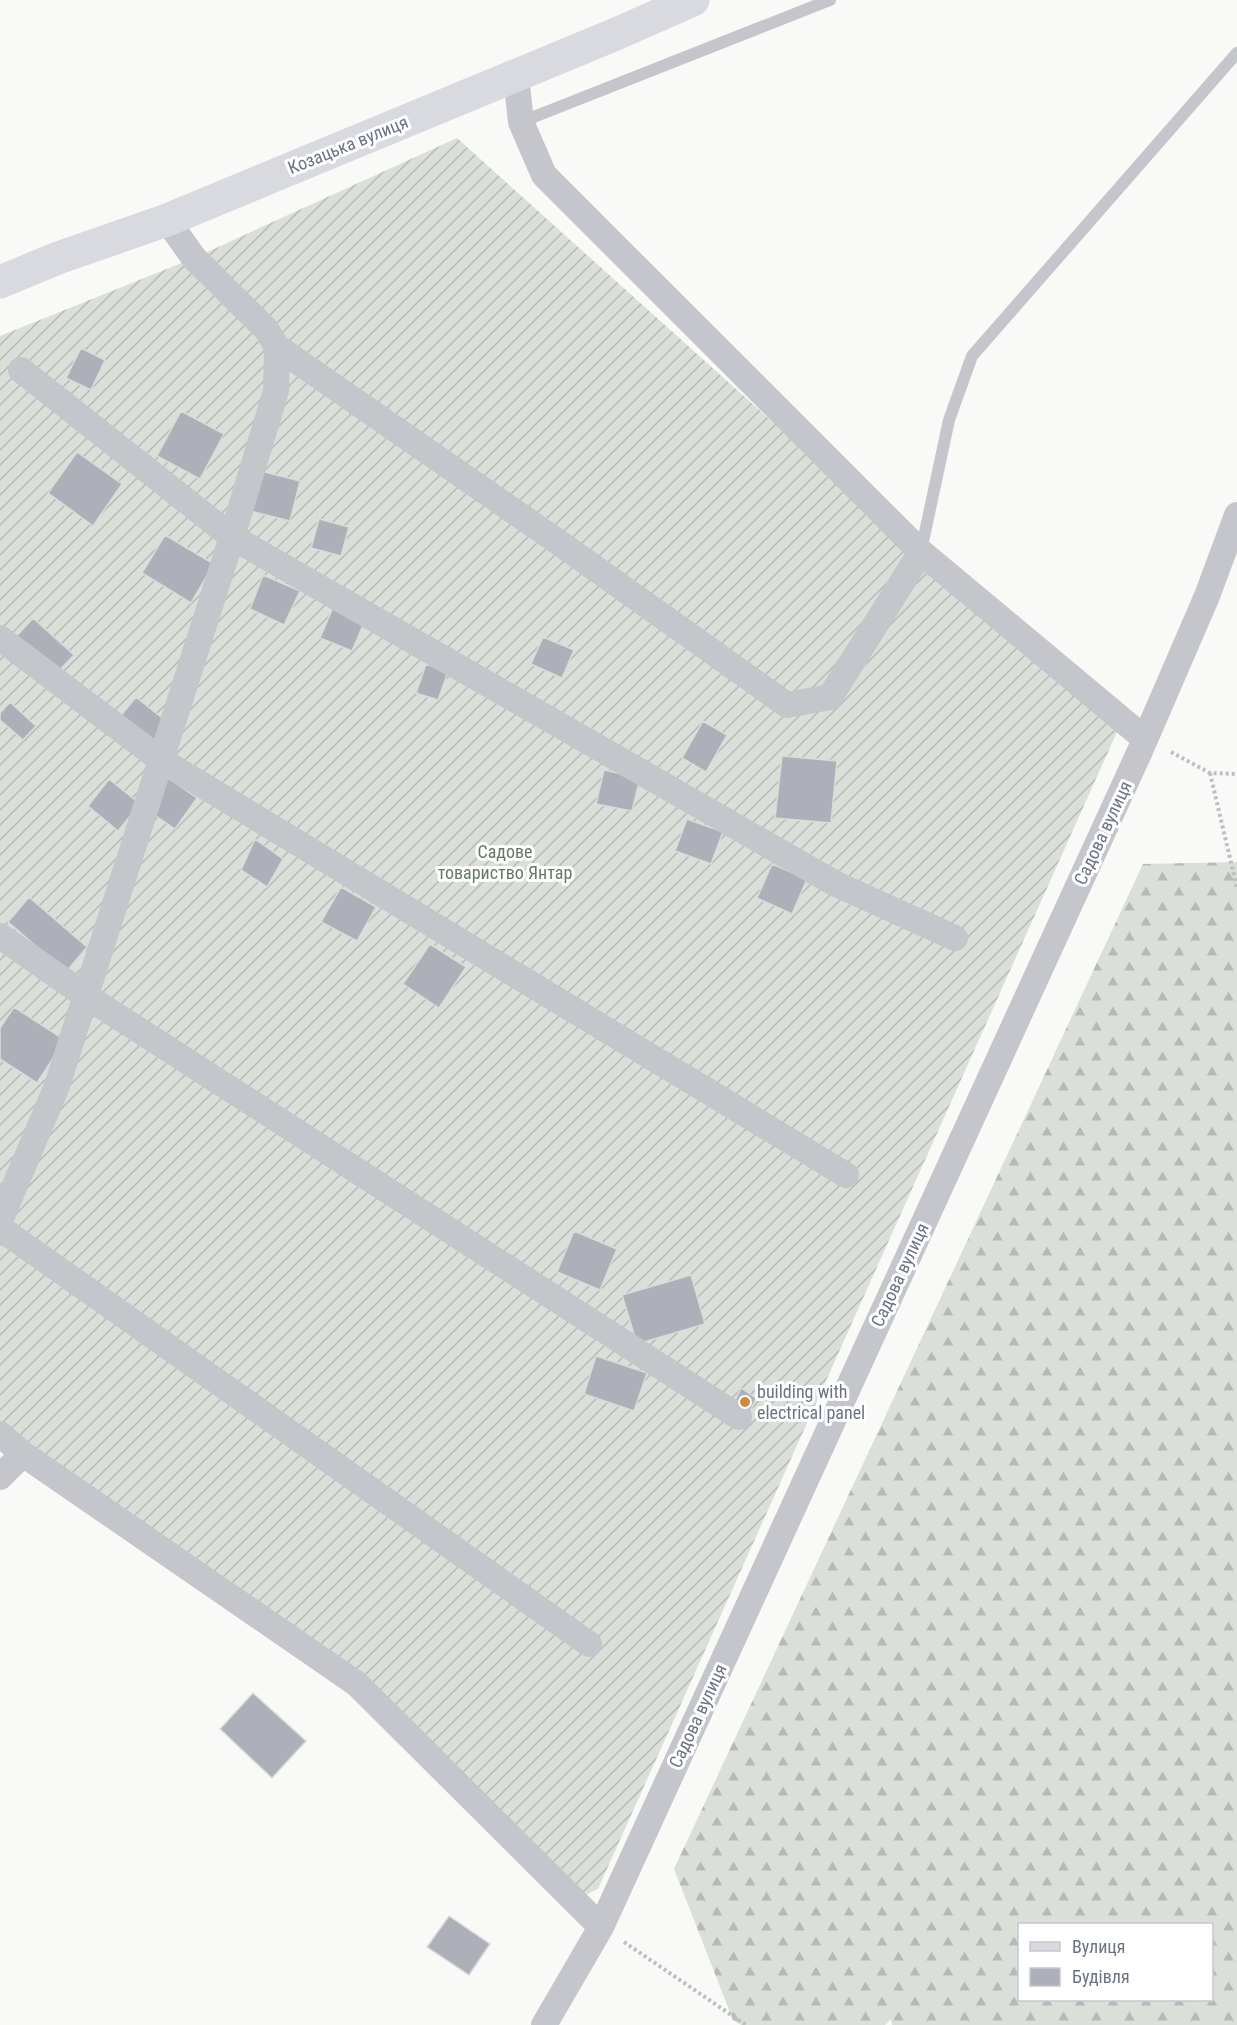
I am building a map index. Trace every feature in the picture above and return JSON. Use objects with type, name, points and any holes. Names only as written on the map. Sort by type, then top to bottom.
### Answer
[{"type":"street","name":"Козацька вулиця","points":[[0,282],[58,258],[167,220],[516,76],[693,0]]},
{"type":"street","points":[[516,76],[521,122],[544,175],[921,552],[1145,739]]},
{"type":"street","points":[[167,220],[194,258],[266,329],[277,347],[561,544],[787,705],[830,697],[921,552]]},
{"type":"street","points":[[0,1221],[57,1086],[232,537],[276,391],[277,347]]},
{"type":"street","points":[[21,370],[232,537],[836,884],[955,938]]},
{"type":"street","name":"Садова вулиця","points":[[544,2025],[601,1927],[1145,739],[1207,596],[1237,515]]},
{"type":"street","points":[[0,638],[161,760],[846,1175]]},
{"type":"street","points":[[0,936],[86,996],[739,1417]]},
{"type":"street","points":[[0,1228],[589,1644]]},
{"type":"street","points":[[0,1434],[23,1454],[357,1684],[601,1927]]},
{"type":"street","points":[[0,1477],[23,1454]]},
{"type":"lane","points":[[521,122],[830,0]]},
{"type":"lane","points":[[921,552],[948,420],[972,356],[1237,53]]},
{"type":"path","points":[[1145,739],[1210,773],[1237,774]]},
{"type":"path","points":[[1210,773],[1237,888]]},
{"type":"path","points":[[601,1927],[746,2025]]},
{"type":"green space","name":"Садове товариство Янтар","points":[[457,138],[1117,732],[598,1889],[574,1900],[357,1684],[0,1434],[0,336],[194,258]]},
{"type":"green space","points":[[1237,862],[1237,2025],[892,2025],[891,2019],[885,2025],[741,2025],[733,2020],[674,1869],[1143,864]]},
{"type":"building","points":[[81,348],[105,360],[91,390],[66,378]]},
{"type":"building","points":[[181,411],[224,434],[200,479],[157,456]]},
{"type":"building","points":[[77,452],[122,484],[93,526],[48,493]]},
{"type":"building","points":[[257,470],[300,481],[290,521],[246,510]]},
{"type":"building","points":[[319,519],[349,527],[341,556],[311,548]]},
{"type":"building","points":[[165,535],[214,564],[191,603],[142,573]]},
{"type":"building","points":[[263,575],[300,591],[284,625],[250,609]]},
{"type":"building","points":[[334,605],[366,618],[352,651],[320,638]]},
{"type":"building","points":[[33,618],[74,655],[54,676],[14,639]]},
{"type":"building","points":[[543,637],[574,650],[562,678],[531,664]]},
{"type":"building","points":[[426,664],[448,672],[438,700],[416,693]]},
{"type":"building","points":[[136,697],[171,725],[150,751],[115,723]]},
{"type":"building","points":[[10,702],[36,726],[23,740],[0,720],[0,713]]},
{"type":"building","points":[[703,721],[727,735],[706,772],[682,758]]},
{"type":"building","points":[[782,756],[837,761],[831,823],[775,818]]},
{"type":"building","points":[[604,770],[640,778],[632,811],[596,804]]},
{"type":"building","points":[[168,778],[197,798],[175,829],[147,810]]},
{"type":"building","points":[[109,779],[140,804],[118,831],[88,806]]},
{"type":"building","points":[[687,819],[723,832],[711,864],[675,851]]},
{"type":"building","points":[[255,839],[283,859],[267,887],[241,870]]},
{"type":"building","points":[[772,864],[807,879],[792,914],[757,898]]},
{"type":"building","points":[[341,887],[376,907],[357,941],[321,922]]},
{"type":"building","points":[[29,897],[87,947],[66,972],[8,922]]},
{"type":"building","points":[[430,944],[466,967],[439,1008],[403,984]]},
{"type":"building","points":[[14,1007],[65,1040],[37,1083],[0,1059],[0,1028]]},
{"type":"building","points":[[574,1231],[617,1249],[600,1290],[557,1272]]},
{"type":"building","points":[[691,1275],[705,1324],[637,1344],[622,1295]]},
{"type":"building","points":[[596,1356],[647,1373],[634,1411],[584,1394]]},
{"type":"building","name":"building with electrical panel","points":[[741,1388],[756,1398],[748,1416],[733,1405]]},
{"type":"building","points":[[253,1693],[306,1741],[272,1778],[220,1729]]},
{"type":"building","points":[[449,1916],[490,1944],[469,1975],[427,1947]]},
{"type":"place","name":"building with electrical panel","points":[[745,1402]]}]
